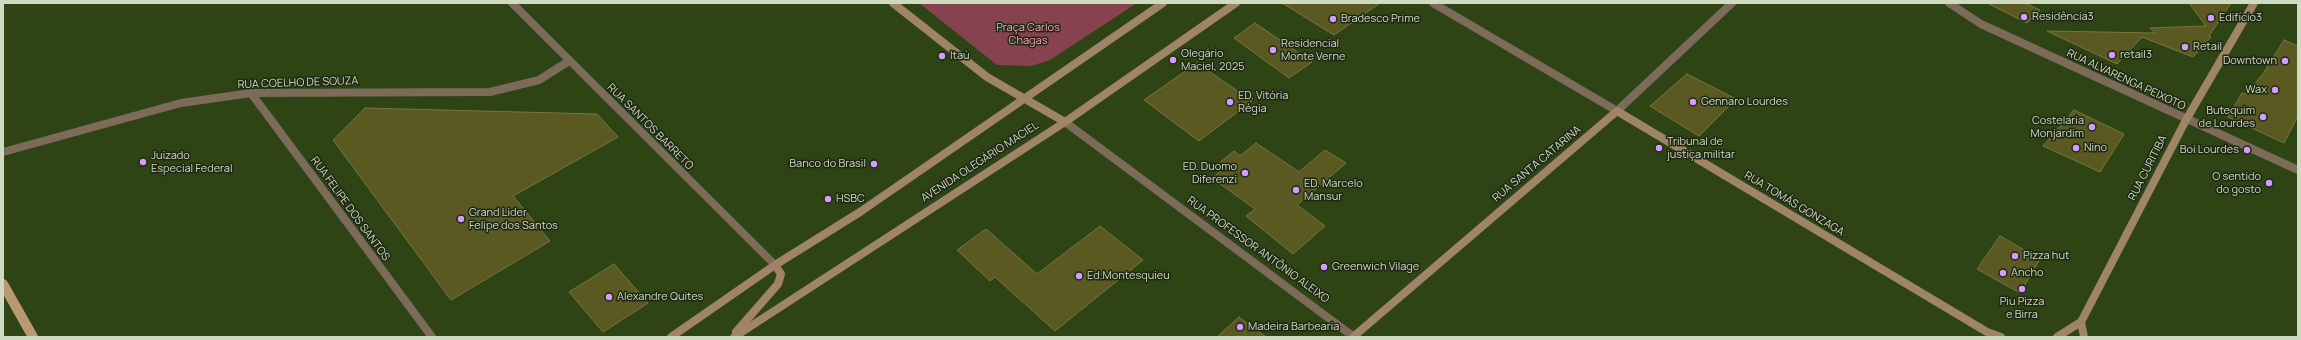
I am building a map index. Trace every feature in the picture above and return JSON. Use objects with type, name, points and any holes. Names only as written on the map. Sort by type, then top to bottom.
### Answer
[{"type":"main road","name":"RUA PROFESSOR ANTÔNIO ALEIXO","points":[[893,3],[987,77],[1065,122]]},
{"type":"main road","points":[[671,337],[775,265],[860,212],[1163,3]]},
{"type":"main road","name":"AVENIDA OLEGÁRIO MACIEL","points":[[733,337],[1065,122],[1236,3]]},
{"type":"main road","name":"RUA CURITIBA","points":[[2081,322],[2186,120],[2254,3]]},
{"type":"main road","name":"RUA SANTA CATARINA","points":[[1353,337],[1616,111]]},
{"type":"main road","name":"RUA TOMÁS GONZAGA","points":[[1616,111],[1987,332],[2001,337]]},
{"type":"main road","points":[[733,337],[778,284],[781,274],[775,265]]},
{"type":"main road","points":[[3,284],[33,337]]},
{"type":"main road","points":[[2057,337],[2081,322],[2084,337]]},
{"type":"street","name":"RUA SANTOS BARRETO","points":[[512,3],[775,265]]},
{"type":"street","name":"RUA TOMÁS GONZAGA","points":[[1433,3],[1616,111]]},
{"type":"street","name":"RUA SANTA CATARINA","points":[[1616,111],[1732,3]]},
{"type":"street","name":"RUA ALVARENGA PEIXOTO","points":[[1949,3],[1981,24],[2186,120],[2298,170]]},
{"type":"street","name":"RUA COELHO DE SOUZA","points":[[3,152],[181,103],[251,93],[490,92],[514,88],[538,80],[569,61]]},
{"type":"street","name":"RUA FELIPE DOS SANTOS","points":[[251,93],[432,337]]},
{"type":"street","name":"RUA PROFESSOR ANTÔNIO ALEIXO","points":[[1065,122],[1324,313],[1353,337]]},
{"type":"green space","name":"Praça Carlos Chagas","points":[[919,3],[1137,3],[1050,60],[1031,66],[997,65]]},
{"type":"building","name":"Bradesco Prime","points":[[1282,3],[1380,3],[1334,35]]},
{"type":"building","name":"Residência3","points":[[1987,3],[2025,3],[2040,10],[2027,23]]},
{"type":"building","points":[[2189,3],[2231,3],[2209,36],[2211,37],[2193,57],[2142,37],[2117,64],[2047,31],[2155,33],[2150,28],[2206,26]]},
{"type":"building","name":"Residencial Monte Verne","points":[[1255,23],[1312,62],[1289,78],[1234,38]]},
{"type":"building","points":[[2284,40],[2298,46],[2298,116],[2284,143],[2228,117],[2242,93],[2246,94],[2263,74]]},
{"type":"building","name":"ED. Vitória Régia","points":[[1197,63],[1252,101],[1199,141],[1144,100]]},
{"type":"building","name":"Gennaro Lourdes","points":[[1687,74],[1736,99],[1699,136],[1650,106]]},
{"type":"building","name":"Grand Lider Felipe dos Santos","points":[[365,108],[597,114],[618,137],[513,196],[550,241],[451,300],[333,140]]},
{"type":"building","points":[[2074,110],[2124,134],[2100,172],[2043,146]]},
{"type":"building","points":[[1256,143],[1299,172],[1325,150],[1346,163],[1297,205],[1325,226],[1293,254],[1246,216],[1255,209],[1212,178],[1223,169],[1217,165],[1234,151],[1240,156]]},
{"type":"building","name":"Ed.Montesquieu","points":[[1100,226],[1143,260],[1055,331],[995,277],[990,281],[957,250],[986,229],[1037,274]]},
{"type":"building","points":[[2000,236],[2040,259],[2020,293],[1977,269]]},
{"type":"building","name":"Alexandre Quites","points":[[614,264],[648,303],[603,332],[569,292]]},
{"type":"building","name":"Madeira Barbearia","points":[[1239,317],[1266,337],[1217,337]]},
{"type":"place","name":"Residência3","points":[[2024,17]]},
{"type":"place","name":"Edifício3","points":[[2211,18]]},
{"type":"place","name":"Bradesco Prime","points":[[1333,19]]},
{"type":"place","name":"Retail","points":[[2185,47]]},
{"type":"place","name":"Residencial Monte Verne","points":[[1273,50]]},
{"type":"place","name":"retail3","points":[[2112,55]]},
{"type":"place","name":"Itaú","points":[[942,56]]},
{"type":"place","name":"Olegário Maciel, 2025","points":[[1173,60]]},
{"type":"place","name":"Downtown","points":[[2285,61]]},
{"type":"place","name":"Wax","points":[[2275,90]]},
{"type":"place","name":"ED. Vitória Régia","points":[[1230,102]]},
{"type":"place","name":"Gennaro Lourdes","points":[[1693,102]]},
{"type":"place","name":"Butequim de Lourdes","points":[[2263,117]]},
{"type":"place","name":"Costelaria Monjardim","points":[[2092,127]]},
{"type":"place","name":"Tribunal de justiça militar","points":[[1659,148]]},
{"type":"place","name":"Nino","points":[[2076,148]]},
{"type":"place","name":"Boi Lourdes","points":[[2247,150]]},
{"type":"place","name":"Juizado Especial Federal","points":[[143,162]]},
{"type":"place","name":"Banco do Brasil","points":[[874,164]]},
{"type":"place","name":"ED. Duomo Diferenzi","points":[[1245,173]]},
{"type":"place","name":"O sentido do gosto","points":[[2269,183]]},
{"type":"place","name":"ED. Marcelo Mansur","points":[[1296,190]]},
{"type":"place","name":"HSBC","points":[[828,199]]},
{"type":"place","name":"Grand Lider Felipe dos Santos","points":[[461,219]]},
{"type":"place","name":"Pizza hut","points":[[2015,256]]},
{"type":"place","name":"Greenwich Vilage","points":[[1324,267]]},
{"type":"place","name":"Ancho","points":[[2003,273]]},
{"type":"place","name":"Ed.Montesquieu","points":[[1079,276]]},
{"type":"place","name":"Piu Pizza e Birra","points":[[2022,289]]},
{"type":"place","name":"Alexandre Quites","points":[[609,297]]},
{"type":"place","name":"Madeira Barbearia","points":[[1240,327]]}]
